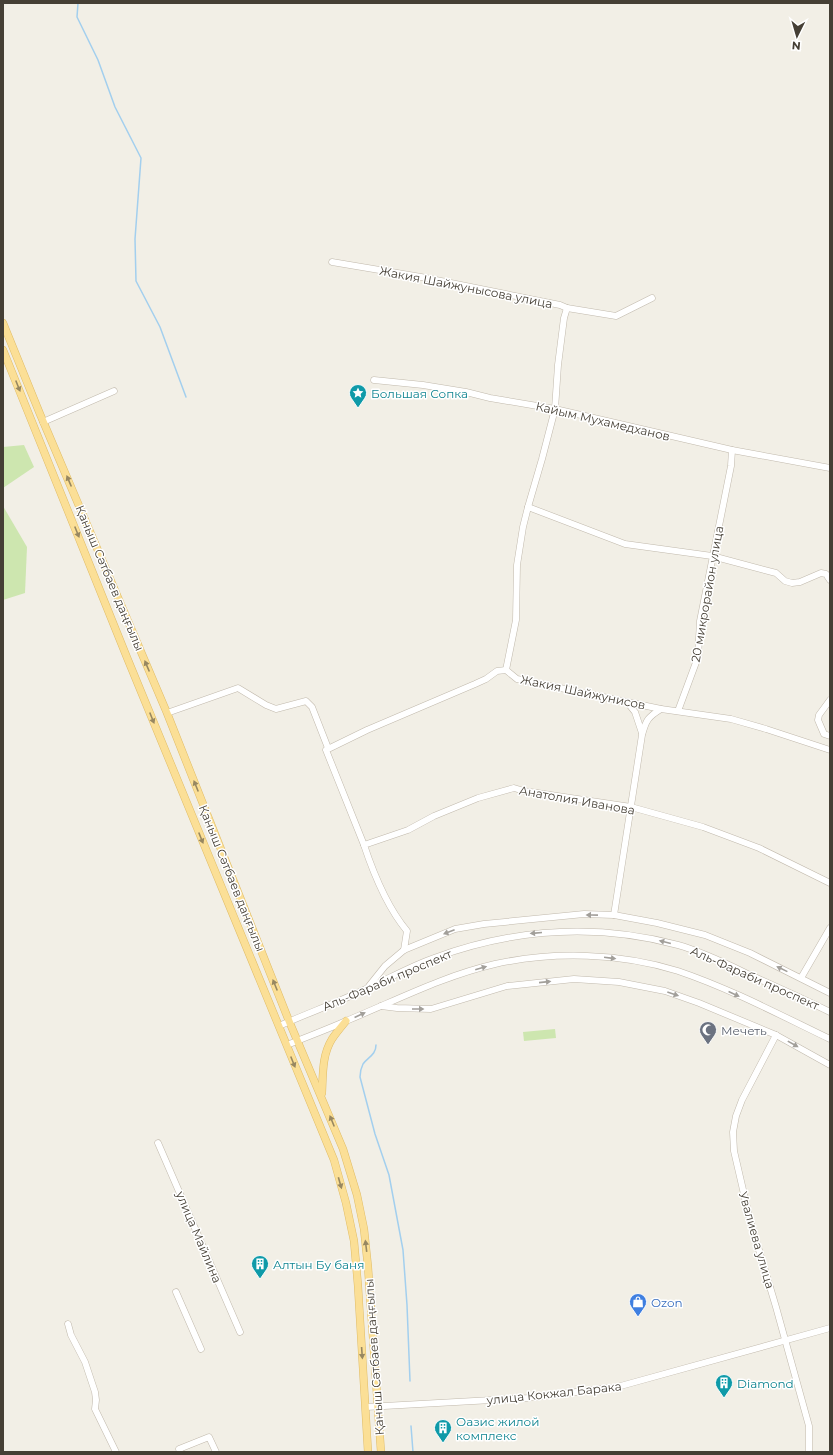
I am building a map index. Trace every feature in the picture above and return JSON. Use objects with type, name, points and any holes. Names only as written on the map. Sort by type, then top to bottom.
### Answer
[{"type":"main road","name":"Қаныш Сәтбаев даңғылы","points":[[3,324],[167,714],[289,1021],[346,1157],[357,1195],[364,1229],[381,1452]]},
{"type":"main road","name":"Қаныш Сәтбаев даңғылы","points":[[3,350],[125,652],[334,1160],[346,1203],[354,1241],[368,1452]]},
{"type":"main road","points":[[322,1097],[323,1070],[326,1052],[332,1039],[346,1021]]},
{"type":"street","name":"Жакия Шайжунысова улица","points":[[332,262],[437,280],[560,305],[567,308],[564,318],[558,365],[555,409],[528,507],[518,565],[516,620],[506,670]]},
{"type":"street","points":[[567,308],[616,316],[652,298]]},
{"type":"street","name":"Кайым Мухамедханов","points":[[374,380],[423,385],[555,409],[732,450],[830,468]]},
{"type":"street","points":[[43,422],[114,391]]},
{"type":"street","name":"20 микрорайон улица","points":[[678,711],[698,657],[700,621],[731,466],[732,450]]},
{"type":"street","points":[[528,507],[625,544],[712,556],[776,573],[785,581],[792,583],[800,582],[821,573],[826,574],[830,580]]},
{"type":"street","name":"Жакия Шайжунисов","points":[[327,749],[486,679],[497,671],[506,670],[516,679],[661,709],[731,719],[830,750]]},
{"type":"street","points":[[167,714],[238,688],[266,705],[276,709],[306,701],[312,707],[377,880],[399,921],[407,931],[404,950]]},
{"type":"street","points":[[830,700],[819,715],[818,720],[824,734],[830,736]]},
{"type":"street","points":[[627,702],[635,712],[642,735]]},
{"type":"street","points":[[614,915],[642,735],[646,722],[651,715],[661,709]]},
{"type":"street","name":"Анатолия Иванова","points":[[364,845],[408,830],[434,816],[478,798],[514,788],[524,792],[631,807],[703,827],[759,848],[830,883]]},
{"type":"street","points":[[368,988],[385,966],[404,950],[455,929],[484,924],[584,914],[614,915],[657,923],[705,935],[750,953],[830,992]]},
{"type":"street","points":[[801,978],[830,928]]},
{"type":"street","name":"Аль-Фараби проспект","points":[[279,1026],[368,988],[401,971],[465,947],[526,934],[557,931],[586,931],[623,934],[649,938],[679,946],[714,958],[830,1012]]},
{"type":"street","name":"Аль-Фараби проспект","points":[[287,1045],[379,1006],[461,974],[495,964],[529,958],[572,956],[606,957],[640,962],[676,971],[710,983],[830,1039]]},
{"type":"street","points":[[379,1006],[431,1009],[507,986],[574,979],[619,982],[665,991],[699,1003],[776,1035],[830,1066]]},
{"type":"street","name":"Увалиева улица","points":[[776,1035],[738,1110],[733,1132],[734,1151],[750,1220],[809,1426],[810,1452]]},
{"type":"street","name":"улица Майлина","points":[[158,1143],[240,1332]]},
{"type":"street","points":[[176,1292],[201,1349]]},
{"type":"street","points":[[68,1324],[71,1335],[85,1362],[95,1392],[95,1409],[116,1452]]},
{"type":"street","name":"улица Кокжал Барака","points":[[366,1407],[526,1398],[616,1387],[830,1328]]},
{"type":"street","points":[[171,1452],[209,1437],[216,1452]]},
{"type":"green space","points":[[24,445],[34,467],[3,488],[3,447]]},
{"type":"green space","points":[[3,506],[27,547],[25,593],[3,600]]},
{"type":"green space","points":[[555,1029],[556,1038],[524,1041],[523,1032]]},
{"type":"waterway","points":[[78,3],[77,17],[98,60],[115,107],[141,158],[135,239],[136,281],[160,327],[186,397]]},
{"type":"waterway","points":[[376,1045],[373,1054],[363,1064],[360,1077],[375,1134],[389,1175],[403,1250],[410,1381]]},
{"type":"waterway","points":[[411,1426],[413,1452]]},
{"type":"place","name":"Большая Сопка","points":[[358,408]]},
{"type":"place","name":"Мечеть","points":[[708,1045]]},
{"type":"place","name":"Алтын Бу баня","points":[[260,1279]]},
{"type":"place","name":"Ozon","points":[[638,1317]]},
{"type":"place","name":"Diamond","points":[[724,1398]]},
{"type":"place","name":"Оазис жилой комплекс","points":[[443,1443]]}]
